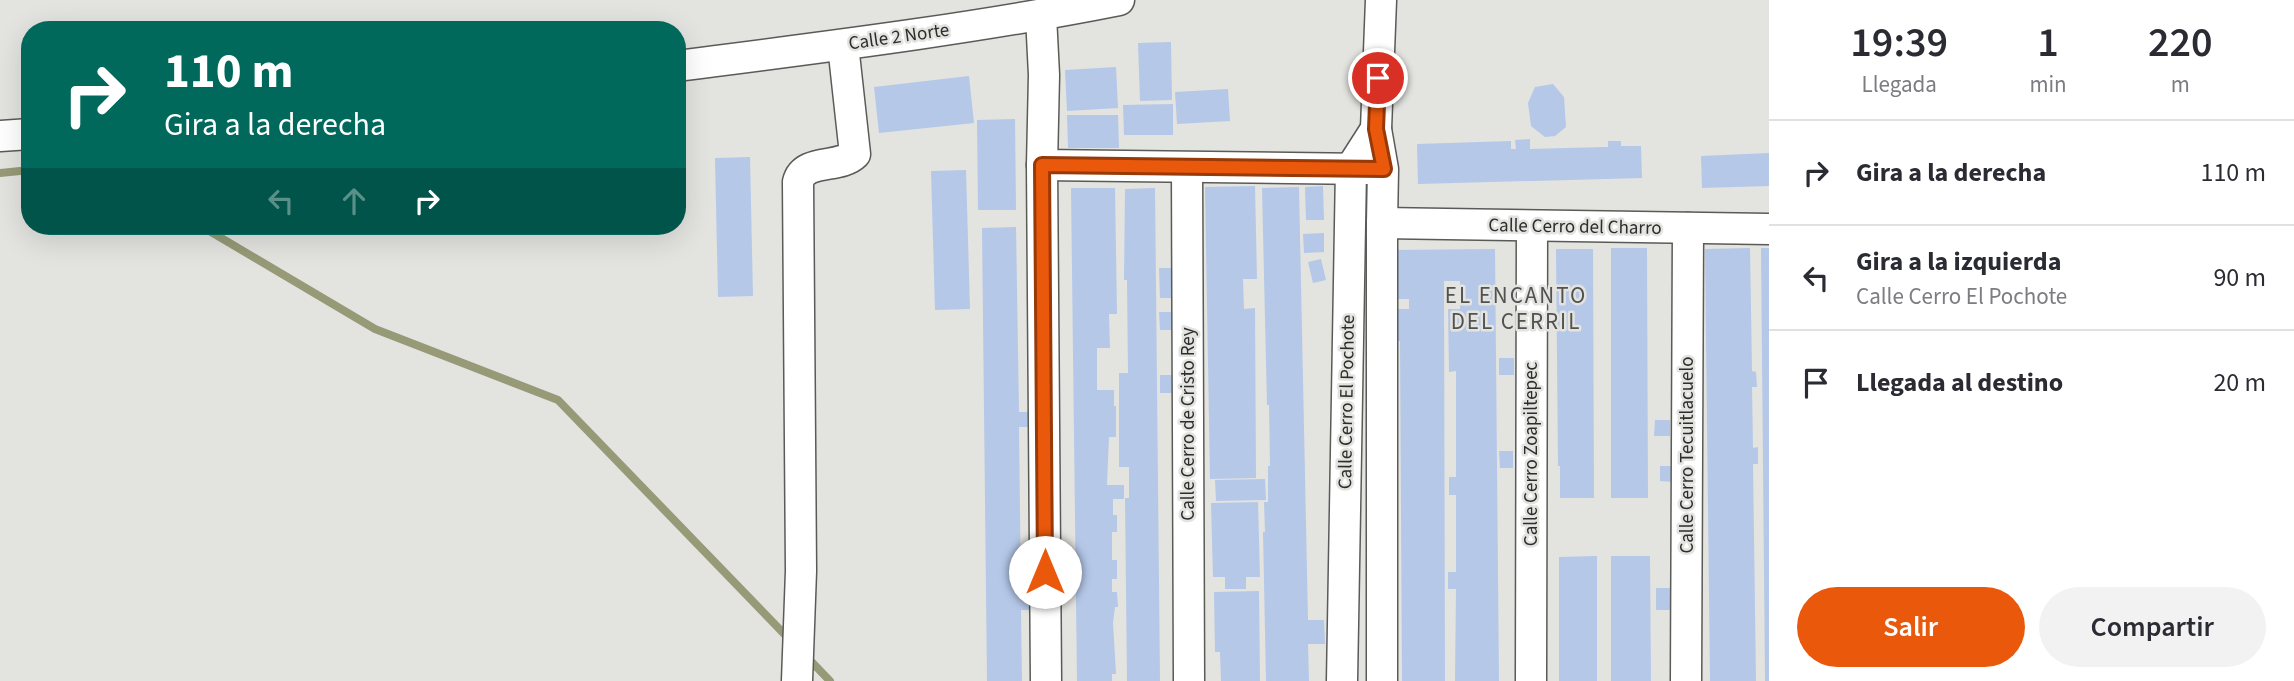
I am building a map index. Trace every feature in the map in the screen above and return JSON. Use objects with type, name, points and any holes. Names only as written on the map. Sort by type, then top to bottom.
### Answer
[{"type":"street","name":"Calle 2 Norte","points":[[686,65],[1041,16],[1119,0]]},
{"type":"street","name":"Calle Cerro El Pochote","points":[[1381,0],[1376,129],[1384,169],[1382,681]]},
{"type":"street","points":[[1041,16],[1044,75],[1042,165],[1046,681]]},
{"type":"street","points":[[797,681],[801,571],[798,182],[799,176],[805,170],[847,160],[855,153],[843,45]]},
{"type":"street","points":[[1351,168],[1376,129]]},
{"type":"street","points":[[0,136],[21,135]]},
{"type":"street","points":[[1042,165],[1384,169]]},
{"type":"street","name":"Calle Cerro de Cristo Rey","points":[[1187,168],[1189,681]]},
{"type":"street","name":"Calle Cerro El Pochote","points":[[1342,681],[1351,168]]},
{"type":"street","name":"Calle Cerro del Charro","points":[[1382,223],[1769,229]]},
{"type":"street","name":"Calle Cerro Zoapiltepec","points":[[1531,681],[1532,226]]},
{"type":"street","name":"Calle Cerro Tecuitlacuelo","points":[[1686,681],[1688,228]]},
{"type":"building","points":[[1171,42],[1172,100],[1140,101],[1138,43]]},
{"type":"building","points":[[1116,67],[1118,108],[1067,111],[1065,70]]},
{"type":"building","points":[[969,76],[974,123],[879,133],[874,87]]},
{"type":"building","points":[[1553,84],[1564,97],[1566,127],[1555,136],[1545,137],[1531,126],[1528,103],[1535,87]]},
{"type":"building","points":[[1228,89],[1230,121],[1177,124],[1175,92]]},
{"type":"building","points":[[1173,104],[1173,135],[1124,135],[1123,105]]},
{"type":"building","points":[[1067,115],[1118,115],[1119,148],[1068,148]]},
{"type":"building","points":[[1015,119],[1016,210],[978,210],[977,120]]},
{"type":"building","points":[[1530,139],[1530,149],[1608,147],[1608,141],[1621,141],[1621,146],[1641,146],[1642,178],[1418,184],[1417,144],[1511,141],[1511,149],[1516,149],[1515,140]]},
{"type":"building","points":[[1769,153],[1769,186],[1702,188],[1701,156]]},
{"type":"building","points":[[750,157],[753,296],[718,297],[715,158]]},
{"type":"building","points":[[966,170],[970,309],[935,310],[931,171]]},
{"type":"building","points":[[1255,186],[1257,279],[1243,279],[1244,309],[1255,308],[1256,478],[1210,479],[1205,187]]},
{"type":"building","points":[[1323,186],[1324,220],[1306,220],[1305,187]]},
{"type":"building","points":[[1299,187],[1308,620],[1324,620],[1325,644],[1308,644],[1309,681],[1266,681],[1263,532],[1264,502],[1268,502],[1270,466],[1262,188]]},
{"type":"building","points":[[1071,188],[1115,188],[1117,314],[1109,314],[1110,348],[1097,348],[1097,390],[1114,390],[1116,406],[1116,437],[1109,437],[1107,485],[1124,485],[1124,499],[1113,499],[1117,532],[1112,532],[1112,560],[1117,560],[1117,579],[1112,579],[1112,592],[1117,592],[1118,607],[1115,607],[1113,623],[1116,674],[1112,674],[1112,681],[1077,681]]},
{"type":"building","points":[[1155,188],[1160,681],[1127,681],[1125,498],[1129,498],[1129,467],[1119,467],[1119,373],[1128,373],[1127,280],[1124,280],[1125,189]]},
{"type":"building","points":[[1016,227],[1019,412],[1035,412],[1036,427],[1019,427],[1021,596],[1037,596],[1037,610],[1021,610],[1022,681],[987,681],[982,228]]},
{"type":"building","points":[[1324,233],[1324,252],[1304,253],[1303,234]]},
{"type":"building","points":[[1611,248],[1647,248],[1648,498],[1611,498]]},
{"type":"building","points":[[1750,248],[1752,371],[1756,372],[1757,387],[1752,387],[1753,448],[1758,447],[1758,464],[1753,464],[1756,681],[1710,681],[1705,249]]},
{"type":"building","points":[[1761,248],[1769,248],[1769,681],[1765,681]]},
{"type":"building","points":[[1495,249],[1499,681],[1455,681],[1456,589],[1448,589],[1448,572],[1456,572],[1456,495],[1449,495],[1449,477],[1456,477],[1456,371],[1449,372],[1448,309],[1460,309],[1460,281],[1444,281],[1445,681],[1402,681],[1400,341],[1395,341],[1395,309],[1409,309],[1409,299],[1393,299],[1392,250]]},
{"type":"building","points":[[1556,249],[1593,249],[1594,498],[1560,498]]},
{"type":"building","points":[[1321,259],[1326,280],[1313,283],[1308,262]]},
{"type":"building","points":[[1159,268],[1177,268],[1177,298],[1160,298]]},
{"type":"building","points":[[1159,312],[1174,312],[1175,330],[1160,330]]},
{"type":"building","points":[[1499,358],[1514,358],[1514,375],[1499,375]]},
{"type":"building","points":[[1160,375],[1175,375],[1176,393],[1160,393]]},
{"type":"building","points":[[1655,420],[1670,420],[1670,436],[1654,436]]},
{"type":"building","points":[[1499,451],[1513,451],[1513,468],[1500,468]]},
{"type":"building","points":[[1660,466],[1674,466],[1673,482],[1660,481]]},
{"type":"building","points":[[1265,479],[1266,500],[1216,501],[1215,480]]},
{"type":"building","points":[[1258,502],[1260,577],[1246,577],[1246,589],[1225,589],[1225,577],[1213,577],[1211,503]]},
{"type":"building","points":[[1597,556],[1597,681],[1559,681],[1559,557]]},
{"type":"building","points":[[1611,556],[1650,556],[1651,681],[1611,681]]},
{"type":"building","points":[[1656,588],[1673,588],[1674,610],[1656,610]]},
{"type":"building","points":[[1259,591],[1260,681],[1221,681],[1220,652],[1215,652],[1214,592]]},
{"type":"waterway","points":[[0,173],[21,171]]},
{"type":"waterway","points":[[216,235],[375,329],[558,400],[791,641]]},
{"type":"waterway","points":[[805,655],[830,681]]},
{"type":"district","name":"EL ENCANTO DEL CERRIL","points":[[1516,308]]},
{"type":"route","points":[[1045,572],[1042,165],[1384,169],[1376,129],[1378,78]]}]
